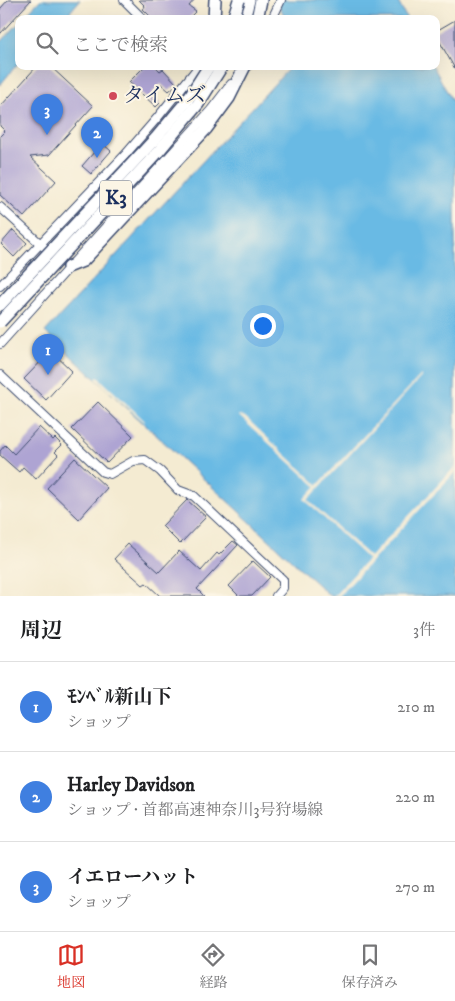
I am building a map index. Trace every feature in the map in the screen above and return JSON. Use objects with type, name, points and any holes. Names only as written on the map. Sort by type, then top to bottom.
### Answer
[{"type":"highway","points":[[214,15],[216,0]]},
{"type":"highway","points":[[233,15],[241,0]]},
{"type":"highway","points":[[245,15],[249,0]]},
{"type":"highway","points":[[257,15],[260,0]]},
{"type":"highway","name":"K3","points":[[0,305],[156,138],[186,102],[206,70]]},
{"type":"highway","name":"K3","points":[[0,322],[158,152],[198,104],[219,70]]},
{"type":"highway","points":[[68,268],[83,261],[206,129],[229,98],[242,70]]},
{"type":"street","points":[[124,0],[139,15]]},
{"type":"street","points":[[274,15],[281,0]]},
{"type":"street","points":[[0,286],[125,155],[195,70]]},
{"type":"street","points":[[0,344],[211,110],[241,70]]},
{"type":"street","points":[[0,207],[68,268]]},
{"type":"street","points":[[0,375],[104,472],[110,474],[133,461],[145,460],[160,471],[178,490],[194,496],[283,580],[284,588],[276,596]]},
{"type":"water","points":[[40,0],[80,0],[67,15],[26,15]]},
{"type":"water","points":[[276,0],[397,0],[405,15],[284,15]]},
{"type":"water","points":[[15,27],[15,67],[0,85],[0,43]]},
{"type":"water","points":[[287,70],[435,70],[455,106],[455,596],[330,596],[45,332]]},
{"type":"pier","points":[[421,375],[308,500],[370,557],[455,467],[455,472],[339,596],[334,596],[368,559],[304,499],[316,486],[239,416],[245,417],[318,485]]},
{"type":"pier","points":[[98,377],[145,421],[109,392],[96,379]]},
{"type":"building","points":[[8,0],[31,0],[17,15],[15,15],[15,18],[0,34],[0,9]]},
{"type":"building","points":[[139,0],[194,0],[189,6],[196,11],[192,15],[149,15],[143,9],[145,6]]},
{"type":"building","points":[[455,20],[455,69],[440,42],[440,29]]},
{"type":"building","points":[[33,70],[54,70],[93,106],[49,155],[30,157],[56,181],[24,217],[0,195],[0,136],[5,131],[0,126],[0,107]]},
{"type":"building","points":[[141,70],[164,70],[177,84],[169,91],[161,84],[151,94],[160,103],[156,107],[129,82]]},
{"type":"building","points":[[102,143],[111,151],[91,174],[82,166]]},
{"type":"building","points":[[13,230],[27,243],[14,257],[1,244]]},
{"type":"building","points":[[51,351],[72,371],[46,400],[24,379]]},
{"type":"building","points":[[98,402],[133,436],[107,463],[72,429]]},
{"type":"building","points":[[39,427],[53,440],[55,438],[62,445],[55,452],[58,455],[36,479],[23,467],[19,472],[0,455],[0,451],[5,445],[14,454]]},
{"type":"building","points":[[75,458],[107,488],[79,519],[47,488]]},
{"type":"building","points":[[187,500],[206,517],[180,544],[162,526]]},
{"type":"building","points":[[233,541],[238,545],[197,589],[204,596],[160,596],[146,583],[143,585],[114,559],[128,544],[159,572],[179,551],[201,571],[217,553],[219,555]]},
{"type":"building","points":[[253,561],[270,577],[252,596],[239,596],[229,586]]},
{"type":"place","name":"タイムズ","points":[[113,96]]},
{"type":"place","name":"イエローハット","points":[[47,135]]},
{"type":"place","name":"Harley Davidson","points":[[97,158]]},
{"type":"place","name":"ﾓﾝﾍﾞﾙ新山下","points":[[48,375]]}]
